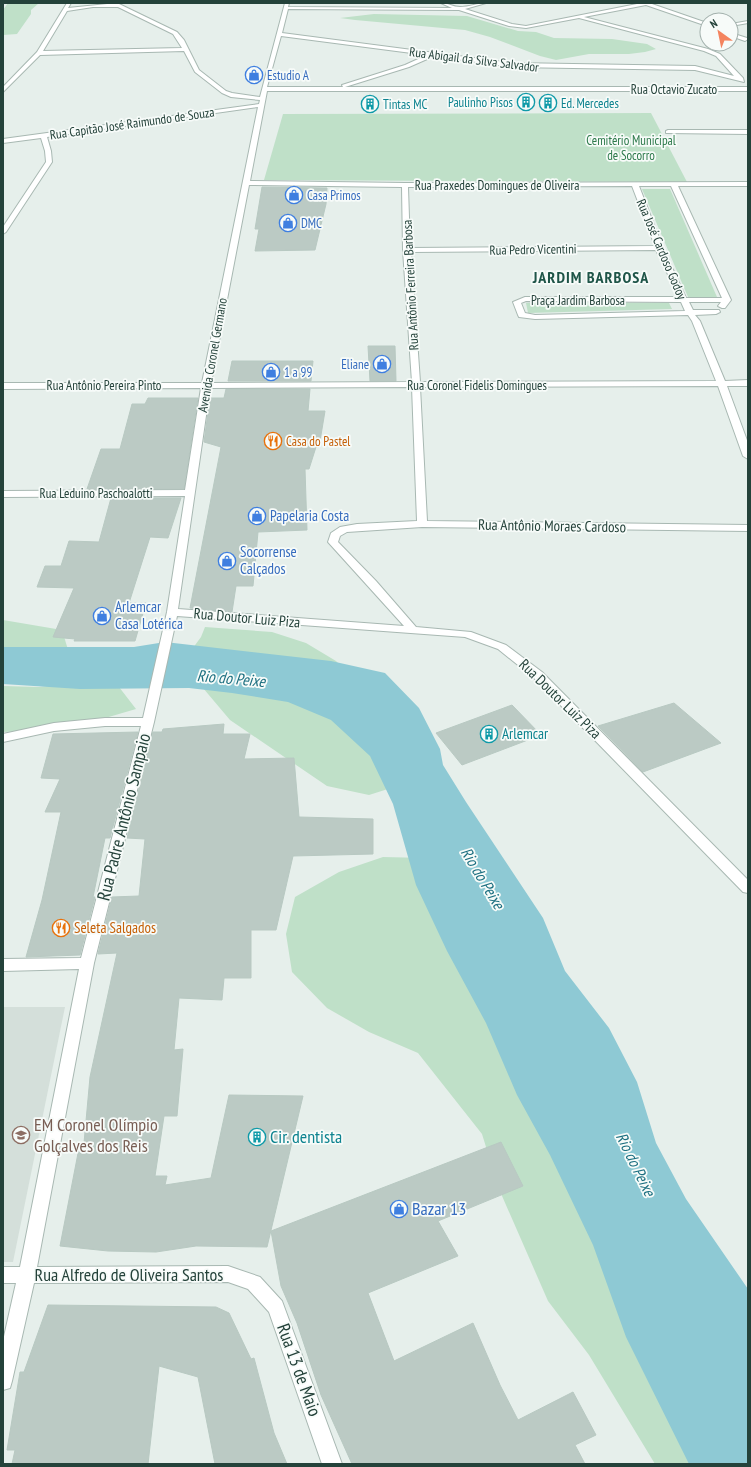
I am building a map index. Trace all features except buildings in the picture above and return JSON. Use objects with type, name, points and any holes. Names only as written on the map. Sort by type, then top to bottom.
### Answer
[{"type":"street","points":[[3,90],[38,53],[69,3]]},
{"type":"street","points":[[113,3],[175,33],[181,40],[197,70],[224,92],[263,102]]},
{"type":"street","points":[[443,3],[511,25],[526,27],[647,3],[699,22]]},
{"type":"street","points":[[286,5],[457,8],[484,3]]},
{"type":"street","name":"Avenida Coronel Germano","points":[[171,618],[206,384],[263,102],[264,88],[286,5]]},
{"type":"street","points":[[64,10],[93,6],[119,6]]},
{"type":"street","points":[[578,17],[693,46],[718,55],[741,79],[748,90]]},
{"type":"street","name":"Rua Abigail da Silva Salvador","points":[[279,34],[529,67],[695,68],[741,79]]},
{"type":"street","points":[[739,37],[745,39]]},
{"type":"street","points":[[38,53],[185,49]]},
{"type":"street","points":[[338,89],[372,76],[407,66],[432,55]]},
{"type":"street","points":[[716,63],[718,55]]},
{"type":"street","points":[[695,68],[710,66]]},
{"type":"street","name":"Rua Octavio Zucato","points":[[264,88],[748,90]]},
{"type":"street","name":"Rua Capitão José Raimundo de Souza","points":[[3,141],[263,102]]},
{"type":"street","points":[[668,132],[748,132]]},
{"type":"street","points":[[3,232],[49,162],[48,151],[43,135]]},
{"type":"street","name":"Rua Praxedes Domingues de Oliveira","points":[[246,183],[405,185],[748,184]]},
{"type":"street","name":"Rua Antônio Ferreira Barbosa","points":[[405,185],[407,250],[416,385],[422,524]]},
{"type":"street","name":"Rua José Cardoso Godoy","points":[[635,185],[659,248],[690,313],[696,321],[722,384],[748,456]]},
{"type":"street","points":[[674,185],[727,300],[716,312],[696,321]]},
{"type":"street","name":"Rua Pedro Vicentini","points":[[407,250],[659,248]]},
{"type":"street","name":"Praça Jardim Barbosa","points":[[716,312],[535,317],[522,315],[517,302],[525,299],[684,301],[727,300]]},
{"type":"street","name":"Rua Coronel Fidelis Domingues","points":[[206,384],[416,385],[748,383]]},
{"type":"street","name":"Rua Antônio Pereira Pinto","points":[[3,386],[206,384]]},
{"type":"street","name":"Rua Leduino Paschoalotti","points":[[3,494],[190,493]]},
{"type":"street","name":"Rua Antônio Moraes Cardoso","points":[[413,630],[372,583],[333,542],[335,535],[344,529],[357,527],[422,524],[748,528]]},
{"type":"street","name":"Rua Doutor Luiz Piza","points":[[171,618],[467,634],[502,646],[538,675],[748,888]]},
{"type":"street","name":"Rua Padre Antônio Sampaio","points":[[3,1381],[27,1275],[87,963],[149,718],[171,618]]},
{"type":"street","points":[[3,738],[54,726],[149,718]]},
{"type":"street","points":[[3,965],[87,963]]},
{"type":"street","name":"Rua Alfredo de Oliveira Santos","points":[[3,1275],[228,1274],[254,1283]]},
{"type":"street","name":"Rua 13 de Maio","points":[[254,1283],[276,1307],[332,1464]]},
{"type":"shaded area","name":"EM Coronel Olímpio Golçalves dos Reis","points":[[3,1007],[65,1007],[13,1262],[3,1262]]},
{"type":"green space","points":[[8,3],[39,3],[31,10],[31,14],[17,34],[3,35],[3,10]]},
{"type":"green space","points":[[374,14],[467,16],[518,31],[536,32],[554,38],[612,39],[647,44],[656,49],[629,54],[589,54],[556,60],[540,56],[490,37],[465,30],[340,18]]},
{"type":"green space","name":"Cemitério Municipal de Socorro","points":[[651,113],[687,182],[264,180],[283,114]]},
{"type":"green space","points":[[642,189],[670,189],[717,297],[688,297]]},
{"type":"green space","points":[[526,303],[669,303],[672,309],[528,313]]},
{"type":"green space","points":[[3,620],[62,630],[69,653],[3,657]]},
{"type":"green space","points":[[205,627],[272,632],[306,643],[336,661],[402,728],[410,782],[369,795],[327,786],[230,720],[192,675],[190,652],[201,637]]},
{"type":"green space","points":[[79,683],[119,687],[136,709],[95,721],[50,730],[3,732],[3,686],[39,687]]},
{"type":"green space","points":[[383,857],[426,858],[748,1464],[655,1464],[589,1355],[548,1301],[499,1189],[482,1134],[418,1053],[369,1032],[327,1008],[292,972],[286,934],[295,897],[339,872]]},
{"type":"water","name":"Rio do Peixe","points":[[165,642],[331,661],[385,673],[419,708],[440,749],[443,765],[543,918],[565,971],[609,1028],[637,1082],[656,1143],[686,1199],[748,1289],[748,1464],[689,1464],[626,1337],[593,1245],[550,1155],[517,1095],[486,1023],[447,951],[416,885],[393,804],[370,756],[331,720],[288,702],[189,688],[80,689],[3,684],[3,647],[134,647]]},
{"type":"place","name":"Estudio A","points":[[254,75]]},
{"type":"place","name":"Paulinho Pisos","points":[[526,102]]},
{"type":"place","name":"Ed. Mercedes","points":[[548,103]]},
{"type":"place","name":"Tintas MC","points":[[370,104]]},
{"type":"place","name":"Casa Primos","points":[[294,195]]},
{"type":"place","name":"DMC","points":[[288,223]]},
{"type":"place","name":"Eliane","points":[[382,364]]},
{"type":"place","name":"1 a 99","points":[[271,372]]},
{"type":"place","name":"Casa do Pastel","points":[[273,441]]},
{"type":"place","name":"Papelaria Costa","points":[[257,516]]},
{"type":"place","name":"Socorrense Calçados","points":[[227,561]]},
{"type":"place","name":"Arlemcar Casa Lotérica","points":[[102,616]]},
{"type":"place","name":"Arlemcar","points":[[489,734]]},
{"type":"place","name":"Seleta Salgados","points":[[61,928]]},
{"type":"place","name":"EM Coronel Olímpio Golçalves dos Reis","points":[[21,1135]]},
{"type":"place","name":"Cir. dentista","points":[[257,1137]]},
{"type":"place","name":"Bazar 13","points":[[399,1209]]},
{"type":"district","name":"JARDIM BARBOSA","points":[[591,277]]}]
